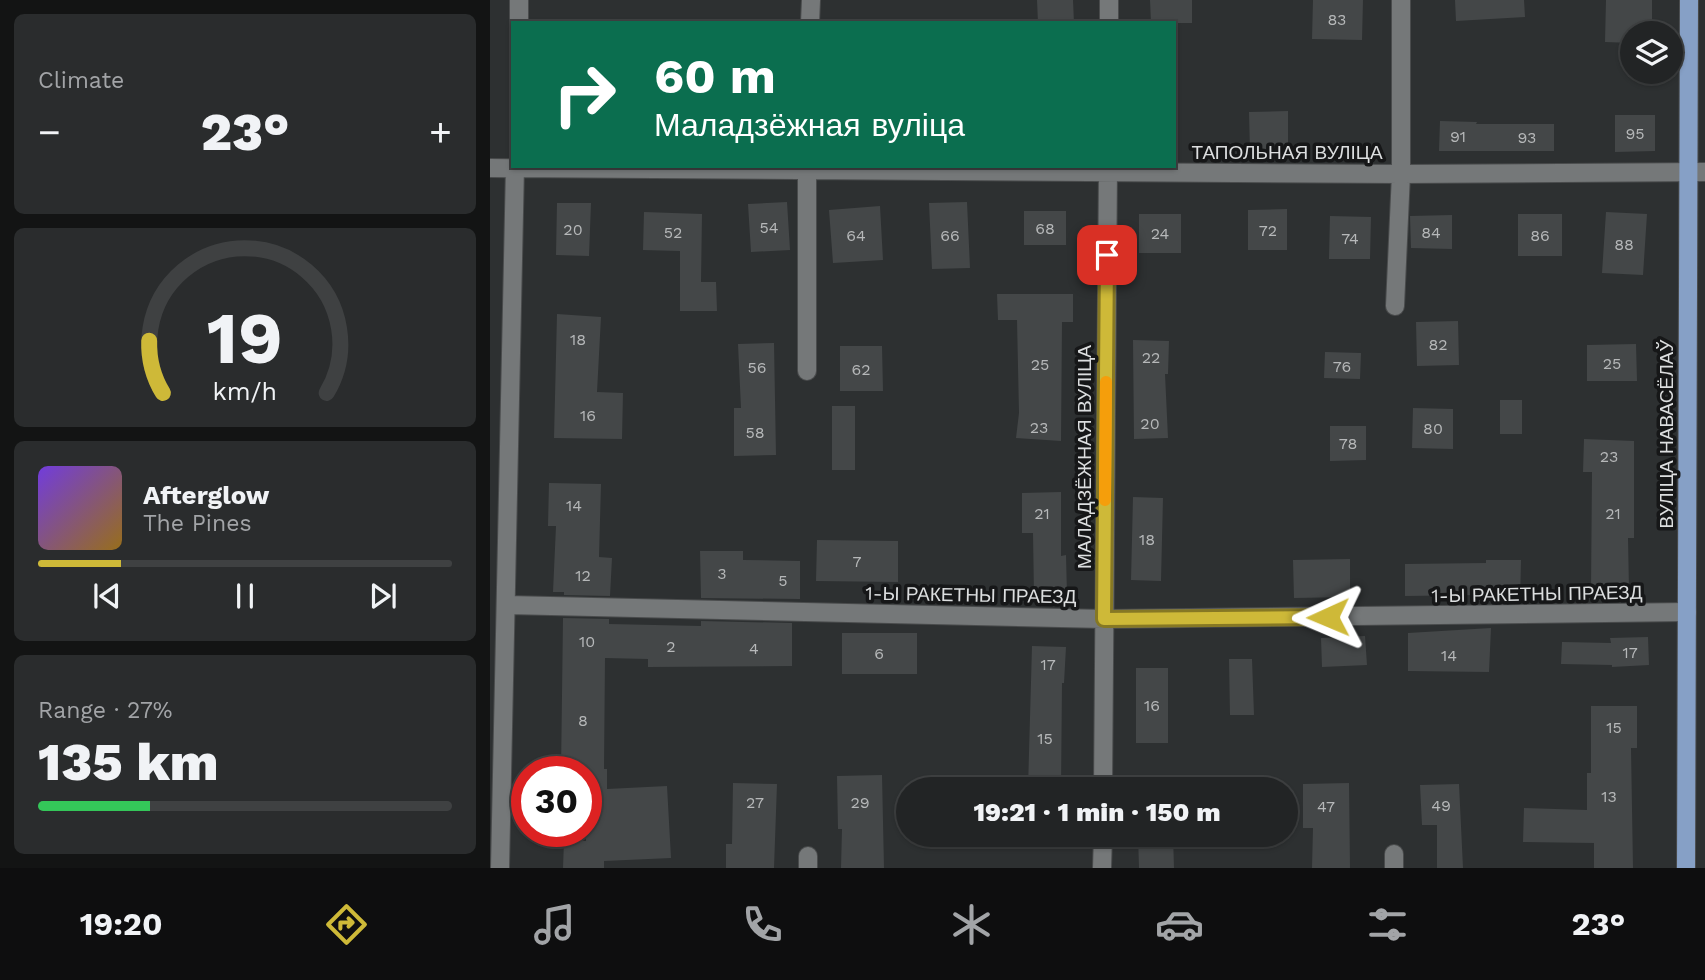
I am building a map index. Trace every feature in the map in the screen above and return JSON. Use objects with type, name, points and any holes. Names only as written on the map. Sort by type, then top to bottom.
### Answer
[{"type":"main road","name":"ВУЛІЦА НАВАСЁЛАЎ","points":[[1686,868],[1686,172],[1689,0]]},
{"type":"street","points":[[519,0],[519,21]]},
{"type":"street","points":[[810,21],[811,0]]},
{"type":"street","points":[[1109,0],[1109,21]]},
{"type":"street","points":[[1395,306],[1401,174],[1401,0]]},
{"type":"street","name":"ТАПОЛЬНАЯ ВУЛІЦА","points":[[490,168],[511,167]]},
{"type":"street","points":[[500,868],[515,168]]},
{"type":"street","points":[[807,168],[807,370]]},
{"type":"street","name":"ТАПОЛЬНАЯ ВУЛІЦА","points":[[807,168],[1401,174],[1705,172]]},
{"type":"street","name":"МАЛАДЗЁЖНАЯ ВУЛІЦА","points":[[1103,777],[1108,169]]},
{"type":"street","name":"1-Ы РАКЕТНЫ ПРАЕЗД","points":[[506,605],[1104,619],[1687,612]]},
{"type":"street","points":[[1102,868],[1103,847]]},
{"type":"building","points":[[1037,0],[1073,0],[1074,21],[1038,21]]},
{"type":"building","points":[[1150,0],[1192,0],[1192,23],[1151,21]]},
{"type":"building","points":[[1313,0],[1363,0],[1362,40],[1312,39]]},
{"type":"building","points":[[1455,0],[1524,0],[1525,17],[1456,21]]},
{"type":"building","points":[[1606,0],[1652,0],[1652,21],[1620,21],[1620,43],[1605,42]]},
{"type":"building","points":[[1288,111],[1288,151],[1250,151],[1249,112]]},
{"type":"building","points":[[1615,115],[1655,115],[1655,151],[1615,152]]},
{"type":"building","points":[[1440,121],[1554,124],[1554,151],[1439,151]]},
{"type":"building","points":[[787,202],[790,250],[751,252],[748,204]]},
{"type":"building","points":[[967,202],[970,268],[932,269],[929,203]]},
{"type":"building","points":[[557,203],[591,203],[589,256],[556,255]]},
{"type":"building","points":[[880,206],[883,260],[833,263],[829,210]]},
{"type":"building","points":[[1287,209],[1287,250],[1248,250],[1248,210]]},
{"type":"building","points":[[1024,211],[1066,211],[1066,245],[1024,245]]},
{"type":"building","points":[[644,212],[702,214],[701,282],[716,282],[717,311],[680,311],[680,251],[643,250]]},
{"type":"building","points":[[1606,212],[1647,214],[1643,275],[1602,273]]},
{"type":"building","points":[[1139,214],[1181,214],[1181,253],[1139,253]]},
{"type":"building","points":[[1518,214],[1562,214],[1562,256],[1518,256]]},
{"type":"building","points":[[1452,215],[1452,249],[1411,248],[1410,216]]},
{"type":"building","points":[[1330,216],[1371,217],[1370,259],[1329,259]]},
{"type":"building","points":[[997,294],[1073,294],[1073,322],[1062,322],[1061,441],[1016,438],[1019,413],[1017,320],[998,320]]},
{"type":"building","points":[[557,314],[601,317],[597,392],[623,393],[622,439],[554,438]]},
{"type":"building","points":[[1458,321],[1459,365],[1417,366],[1416,322]]},
{"type":"building","points":[[1133,340],[1169,341],[1168,374],[1165,374],[1168,438],[1134,439]]},
{"type":"building","points":[[774,343],[776,455],[734,456],[734,408],[741,408],[738,344]]},
{"type":"building","points":[[1636,344],[1637,381],[1587,381],[1587,345]]},
{"type":"building","points":[[840,346],[882,346],[883,391],[840,391]]},
{"type":"building","points":[[1325,352],[1361,353],[1360,379],[1324,378]]},
{"type":"building","points":[[1500,400],[1522,400],[1522,434],[1500,434]]},
{"type":"building","points":[[832,406],[855,406],[855,470],[832,470]]},
{"type":"building","points":[[1413,408],[1453,409],[1453,449],[1412,448]]},
{"type":"building","points":[[1330,426],[1366,426],[1366,460],[1330,461]]},
{"type":"building","points":[[1584,439],[1634,441],[1634,538],[1628,538],[1629,590],[1591,591],[1592,472],[1583,472]]},
{"type":"building","points":[[549,483],[601,484],[599,557],[612,558],[610,596],[564,595],[564,592],[553,592],[556,526],[548,526]]},
{"type":"building","points":[[1061,492],[1061,556],[1066,555],[1067,595],[1034,596],[1033,533],[1022,533],[1022,493]]},
{"type":"building","points":[[1133,497],[1163,498],[1161,581],[1131,580]]},
{"type":"building","points":[[817,540],[898,541],[898,582],[816,581]]},
{"type":"building","points":[[700,551],[743,551],[743,560],[800,561],[800,599],[701,598]]},
{"type":"building","points":[[1350,559],[1350,597],[1294,598],[1293,560]]},
{"type":"building","points":[[1486,560],[1521,560],[1520,601],[1480,601],[1480,595],[1405,596],[1405,564],[1486,563]]},
{"type":"building","points":[[563,618],[609,619],[609,624],[701,626],[701,621],[792,623],[792,666],[648,667],[648,659],[605,658],[604,769],[607,769],[607,789],[667,786],[671,858],[604,861],[604,868],[563,868],[564,847],[602,847],[602,756],[561,756]]},
{"type":"building","points":[[1491,628],[1489,672],[1408,671],[1408,633]]},
{"type":"building","points":[[842,633],[917,633],[917,674],[842,674]]},
{"type":"building","points":[[1365,636],[1367,665],[1322,667],[1321,638]]},
{"type":"building","points":[[1648,637],[1649,665],[1612,667],[1561,664],[1562,642],[1611,643],[1610,638]]},
{"type":"building","points":[[1032,646],[1066,647],[1062,683],[1061,777],[1028,777]]},
{"type":"building","points":[[1229,659],[1252,659],[1254,715],[1230,715]]},
{"type":"building","points":[[1136,668],[1168,668],[1168,743],[1136,743]]},
{"type":"building","points":[[1591,706],[1637,706],[1637,748],[1631,748],[1633,868],[1594,868],[1594,843],[1523,842],[1524,808],[1587,810],[1587,773],[1591,773]]},
{"type":"building","points":[[882,775],[884,868],[841,868],[842,829],[838,829],[837,776]]},
{"type":"building","points":[[733,783],[777,784],[774,868],[726,868],[726,844],[732,844]]},
{"type":"building","points":[[1349,783],[1350,868],[1312,868],[1313,828],[1303,828],[1303,784]]},
{"type":"building","points":[[1459,784],[1463,868],[1437,868],[1437,825],[1422,825],[1420,785]]},
{"type":"building","points":[[1138,847],[1173,847],[1174,868],[1139,868]]},
{"type":"slow traffic","points":[[1105,500],[1106,382]]},
{"type":"route","points":[[1107,255],[1104,619],[1328,617]]}]
